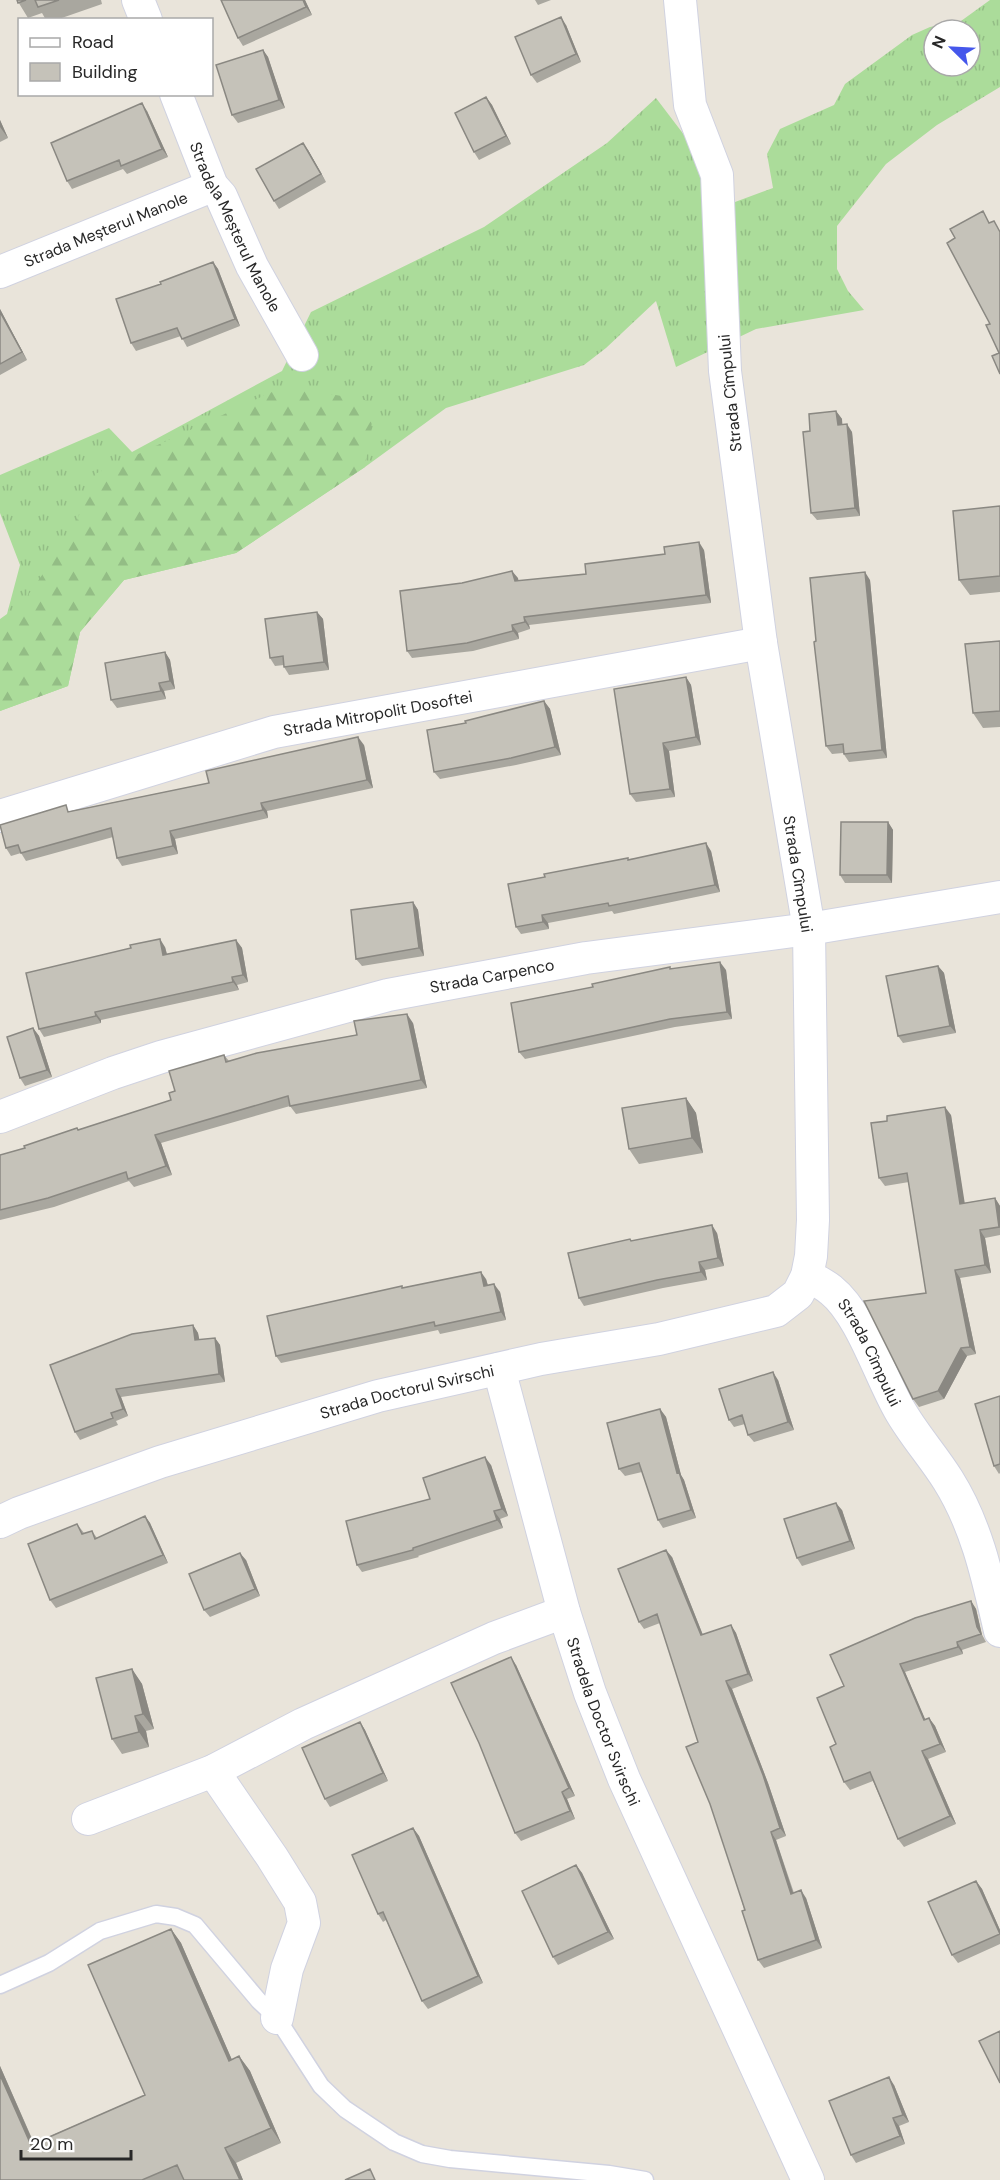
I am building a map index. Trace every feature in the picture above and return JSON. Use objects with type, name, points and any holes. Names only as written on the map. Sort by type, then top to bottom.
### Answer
[{"type":"street","points":[[138,0],[145,18]]},
{"type":"street","name":"Strada Cîmpului","points":[[680,0],[690,105],[717,175],[725,371],[761,643],[808,929],[813,1220],[811,1256],[807,1276],[830,1290],[843,1302],[899,1409],[948,1480],[992,1563],[1000,1631]]},
{"type":"street","name":"Stradela Meșterul Manole","points":[[177,96],[212,186],[221,196],[252,266],[302,355]]},
{"type":"street","name":"Strada Meșterul Manole","points":[[0,272],[212,186]]},
{"type":"street","name":"Strada Mitropolit Dosoftei","points":[[0,816],[274,732],[761,643]]},
{"type":"street","name":"Strada Carpenco","points":[[0,1117],[112,1073],[161,1057],[388,995],[586,958],[808,929],[1000,897]]},
{"type":"street","name":"Strada Doctorul Svirschi","points":[[0,1522],[160,1462],[378,1396],[541,1359],[659,1339],[776,1311],[798,1294],[807,1276]]},
{"type":"street","name":"Stradela Doctor Svirschi","points":[[499,1369],[564,1612],[590,1693],[624,1779],[808,2180]]},
{"type":"street","points":[[88,1819],[213,1771],[303,1724],[494,1638],[564,1612]]},
{"type":"street","points":[[213,1771],[300,1902],[304,1923],[287,1969],[278,2018]]},
{"type":"lane","points":[[0,1985],[49,1963],[100,1931],[156,1914],[176,1917],[195,1925],[259,2001],[278,2018],[321,2086],[337,2102],[376,2132],[422,2154],[450,2159],[609,2174],[645,2180]]},
{"type":"green space","points":[[990,0],[1000,0],[1000,87],[937,125],[886,164],[837,226],[837,269],[848,291],[864,310],[756,329],[676,367],[656,301],[606,348],[584,365],[446,408],[365,467],[236,553],[124,580],[80,632],[68,686],[0,711],[0,619],[7,614],[20,565],[0,513],[0,475],[109,428],[132,452],[282,371],[311,312],[484,227],[607,143],[656,98],[735,202],[773,188],[767,154],[780,129],[834,105],[845,84],[912,35],[922,31],[922,78],[982,78],[982,18],[965,18]]},
{"type":"green space","points":[[285,386],[375,402],[365,467],[236,553],[124,580],[80,632],[68,686],[0,711],[0,635],[73,531],[95,474]]},
{"type":"building","points":[[35,0],[59,0],[38,7]]},
{"type":"building","points":[[221,0],[303,0],[306,7],[238,38]]},
{"type":"building","points":[[561,17],[576,54],[531,75],[515,37]]},
{"type":"building","points":[[263,50],[279,100],[232,115],[216,65]]},
{"type":"building","points":[[486,97],[506,136],[474,152],[455,113]]},
{"type":"building","points":[[142,103],[162,149],[121,166],[119,160],[67,181],[51,143]]},
{"type":"building","points":[[303,143],[321,174],[274,201],[256,169]]},
{"type":"building","points":[[983,211],[989,223],[994,221],[1000,232],[1000,374],[992,356],[999,353],[986,325],[990,324],[947,243],[955,238],[950,229]]},
{"type":"building","points":[[213,262],[235,319],[182,339],[177,328],[131,343],[116,299],[161,284],[160,282]]},
{"type":"building","points":[[0,312],[22,352],[0,364]]},
{"type":"building","points":[[836,411],[838,425],[847,424],[855,508],[811,513],[803,432],[810,431],[809,414]]},
{"type":"building","points":[[1000,506],[1000,576],[959,580],[953,511]]},
{"type":"building","points":[[699,542],[706,595],[524,617],[525,622],[512,625],[513,631],[467,643],[407,651],[400,591],[462,583],[512,571],[515,581],[586,574],[585,564],[665,554],[664,547]]},
{"type":"building","points":[[865,572],[882,750],[844,754],[843,744],[826,746],[814,642],[816,641],[810,578]]},
{"type":"building","points":[[317,612],[324,662],[284,667],[283,656],[270,658],[265,619]]},
{"type":"building","points":[[1000,641],[1000,711],[973,713],[965,644]]},
{"type":"building","points":[[165,652],[170,681],[159,683],[161,691],[111,700],[105,663]]},
{"type":"building","points":[[686,677],[696,737],[663,743],[670,789],[630,794],[614,689]]},
{"type":"building","points":[[544,701],[555,747],[511,758],[434,772],[427,730],[466,723],[465,721]]},
{"type":"building","points":[[358,737],[367,780],[261,803],[263,810],[170,831],[173,846],[117,858],[111,828],[21,853],[18,845],[6,848],[0,825],[66,805],[68,812],[209,783],[206,771]]},
{"type":"building","points":[[841,822],[888,822],[887,875],[840,875]]},
{"type":"building","points":[[706,843],[715,885],[609,906],[608,903],[542,915],[543,922],[516,927],[508,884],[545,877],[544,874],[628,858],[628,860]]},
{"type":"building","points":[[413,902],[419,948],[356,959],[351,910]]},
{"type":"building","points":[[160,939],[163,955],[236,940],[243,975],[232,977],[233,982],[95,1012],[96,1016],[39,1029],[26,973]]},
{"type":"building","points":[[720,962],[727,1012],[670,1019],[519,1052],[511,1003],[593,987],[592,984],[670,967],[670,969]]},
{"type":"building","points":[[938,966],[950,1026],[898,1036],[886,976]]},
{"type":"building","points":[[407,1014],[421,1080],[290,1106],[288,1096],[155,1135],[166,1166],[128,1179],[126,1172],[48,1198],[0,1210],[0,1155],[77,1128],[78,1130],[171,1100],[169,1093],[175,1091],[169,1071],[224,1055],[226,1062],[257,1053],[357,1035],[354,1021]]},
{"type":"building","points":[[33,1028],[47,1070],[20,1078],[7,1037]]},
{"type":"building","points":[[686,1098],[692,1138],[629,1149],[622,1108]]},
{"type":"building","points":[[945,1107],[960,1204],[995,1198],[999,1227],[980,1230],[985,1265],[955,1270],[970,1347],[961,1348],[938,1391],[913,1399],[864,1301],[926,1293],[907,1173],[879,1178],[871,1123],[887,1121],[887,1116]]},
{"type":"building","points":[[712,1225],[718,1258],[699,1262],[701,1272],[579,1298],[568,1253],[630,1239],[631,1241]]},
{"type":"building","points":[[481,1272],[484,1286],[494,1284],[501,1312],[435,1326],[434,1322],[276,1356],[267,1316],[402,1286],[402,1288]]},
{"type":"building","points":[[193,1325],[195,1340],[215,1338],[219,1374],[116,1389],[123,1409],[111,1413],[113,1418],[75,1432],[50,1365],[132,1334]]},
{"type":"building","points":[[773,1372],[788,1422],[748,1435],[742,1415],[729,1420],[719,1389]]},
{"type":"building","points":[[1000,1396],[1000,1464],[994,1466],[975,1404]]},
{"type":"building","points":[[660,1409],[677,1473],[679,1472],[691,1510],[658,1520],[639,1463],[619,1469],[607,1423]]},
{"type":"building","points":[[485,1457],[502,1509],[494,1511],[497,1520],[413,1548],[413,1550],[357,1565],[346,1521],[430,1499],[423,1478]]},
{"type":"building","points":[[836,1503],[850,1541],[797,1558],[784,1519]]},
{"type":"building","points":[[145,1516],[163,1555],[50,1600],[28,1544],[77,1524],[82,1534],[92,1531],[95,1539]]},
{"type":"building","points":[[666,1550],[701,1635],[731,1625],[748,1674],[726,1681],[763,1775],[780,1828],[771,1832],[791,1894],[801,1890],[816,1940],[758,1960],[742,1911],[745,1910],[710,1804],[686,1747],[698,1742],[657,1614],[639,1622],[618,1569]]},
{"type":"building","points":[[240,1553],[255,1589],[204,1610],[189,1574]]},
{"type":"building","points":[[971,1601],[981,1634],[957,1642],[958,1647],[900,1664],[924,1720],[929,1718],[940,1744],[922,1751],[950,1816],[898,1839],[870,1772],[844,1782],[830,1747],[836,1744],[817,1698],[844,1686],[830,1655],[915,1618]]},
{"type":"building","points":[[511,1657],[569,1788],[562,1792],[570,1811],[515,1833],[479,1743],[451,1683]]},
{"type":"building","points":[[132,1669],[143,1714],[135,1716],[139,1732],[112,1739],[96,1678]]},
{"type":"building","points":[[360,1722],[383,1773],[325,1799],[302,1748]]},
{"type":"building","points":[[413,1828],[478,1976],[422,2001],[383,1912],[378,1914],[352,1855]]},
{"type":"building","points":[[576,1865],[608,1932],[553,1957],[522,1891]]},
{"type":"building","points":[[976,1881],[1000,1934],[952,1955],[928,1902]]},
{"type":"building","points":[[171,1929],[229,2061],[239,2056],[271,2128],[225,2148],[240,2180],[184,2180],[177,2165],[142,2180],[0,2180],[0,2075],[31,2145],[145,2095],[88,1965]]},
{"type":"building","points":[[1000,2031],[1000,2083],[979,2041]]},
{"type":"building","points":[[889,2077],[903,2115],[893,2118],[900,2136],[851,2155],[829,2101]]},
{"type":"building","points":[[370,2169],[375,2180],[345,2180]]}]
